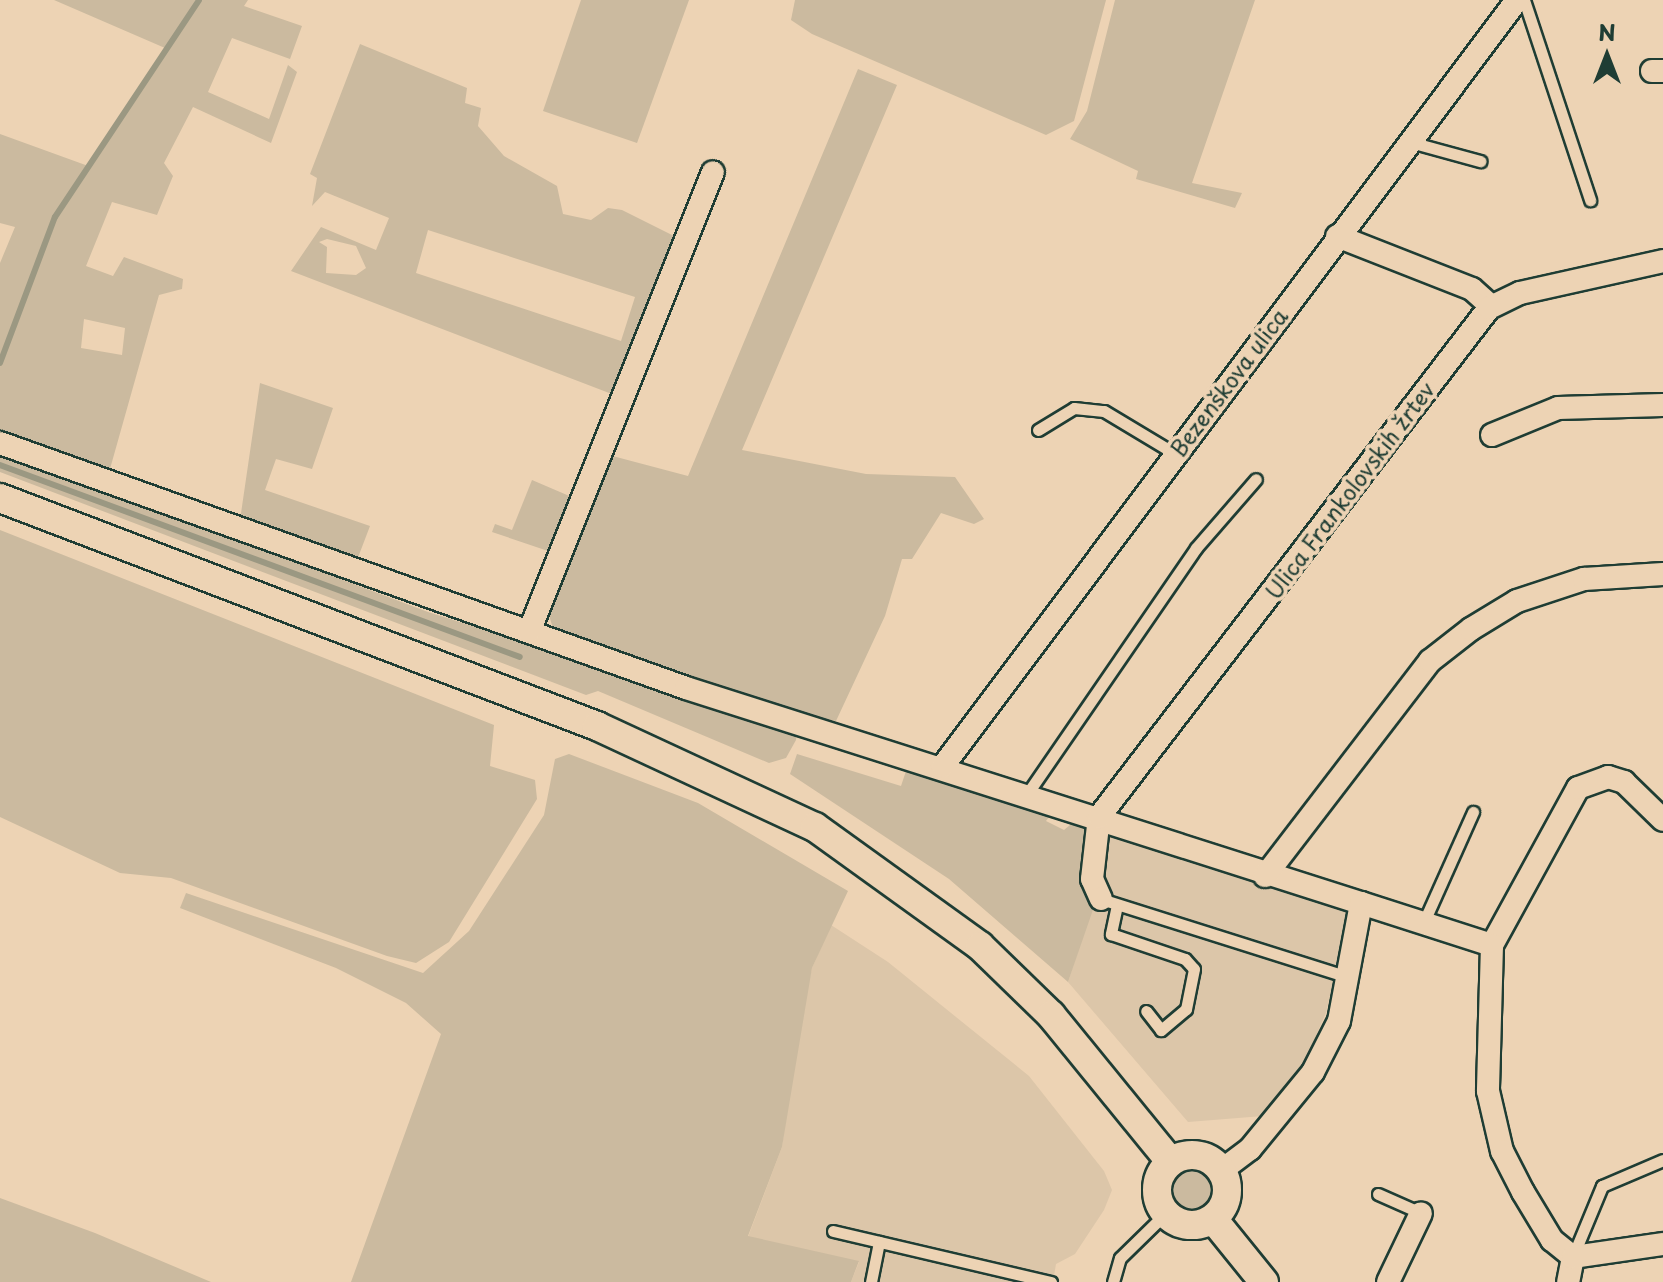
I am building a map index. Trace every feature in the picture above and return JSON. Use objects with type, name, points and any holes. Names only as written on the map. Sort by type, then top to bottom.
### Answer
[{"type":"street","name":"Bezenškova ulica","points":[[943,766],[1406,141],[1517,0]]},
{"type":"street","points":[[529,632],[713,172]]},
{"type":"street","points":[[1337,236],[1472,289],[1491,306],[1663,261]]},
{"type":"street","name":"Ulica Frankolovskih žrtev","points":[[1099,817],[1491,306]]},
{"type":"street","points":[[1492,435],[1558,408],[1663,405]]},
{"type":"street","points":[[0,443],[529,632],[1099,817],[1265,876],[1361,903],[1422,927],[1492,945]]},
{"type":"street","points":[[0,498],[597,726],[815,827],[980,946],[1051,1015],[1170,1161]]},
{"type":"street","points":[[1265,876],[1430,661],[1471,629],[1517,601],[1584,579],[1663,574]]},
{"type":"street","points":[[1663,820],[1624,782],[1608,777],[1578,788],[1492,945],[1488,1091],[1502,1151],[1552,1240],[1573,1257],[1663,1244]]},
{"type":"street","points":[[1099,817],[1092,879],[1109,902]]},
{"type":"street","points":[[1222,1170],[1250,1149],[1313,1072],[1339,1021],[1361,903]]},
{"type":"street","points":[[1192,1154],[1222,1170],[1228,1191],[1213,1219],[1183,1224],[1166,1213],[1158,1181],[1170,1161],[1192,1154]]},
{"type":"street","points":[[1388,1282],[1421,1213]]},
{"type":"street","points":[[1213,1219],[1264,1282]]},
{"type":"street","points":[[1568,1282],[1573,1257]]},
{"type":"lane","points":[[1524,0],[1590,200]]},
{"type":"lane","points":[[1406,141],[1480,161]]},
{"type":"lane","points":[[1038,430],[1074,408],[1104,411],[1174,453]]},
{"type":"lane","points":[[1027,794],[1196,548],[1256,479]]},
{"type":"lane","points":[[1422,927],[1473,812]]},
{"type":"lane","points":[[1146,1011],[1161,1030],[1186,1009],[1194,969],[1185,959],[1111,934],[1109,902],[1348,977]]},
{"type":"lane","points":[[1573,1257],[1602,1186],[1663,1160]]},
{"type":"lane","points":[[1378,1194],[1421,1213]]},
{"type":"lane","points":[[1113,1282],[1120,1258],[1166,1213]]},
{"type":"lane","points":[[833,1231],[1051,1282]]},
{"type":"lane","points":[[871,1282],[879,1242]]},
{"type":"shaded area","points":[[54,0],[248,0],[244,6],[302,26],[290,59],[232,38],[208,92],[269,119],[288,65],[297,72],[271,143],[193,107],[164,163],[173,176],[157,215],[112,202],[86,266],[113,276],[124,257],[183,279],[182,289],[159,295],[108,476],[0,435],[0,263],[15,227],[0,223],[0,134],[91,167],[165,48]],"holes":[[[84,319],[125,328],[122,355],[81,348]]]},
{"type":"shaded area","points":[[581,0],[689,0],[637,143],[543,111]]},
{"type":"shaded area","points":[[795,0],[1106,0],[1074,121],[1046,135],[812,34],[791,20]]},
{"type":"shaded area","points":[[1115,0],[1255,0],[1192,183],[1242,193],[1235,208],[1136,179],[1138,171],[1070,139],[1087,111]]},
{"type":"shaded area","points":[[360,44],[467,88],[465,103],[481,108],[478,126],[504,156],[557,186],[563,214],[591,220],[608,208],[622,210],[676,237],[617,396],[291,271],[321,227],[376,250],[389,218],[325,192],[312,206],[317,178],[310,174]],"holes":[[[428,230],[635,297],[621,341],[416,273]],[[327,239],[356,246],[366,268],[356,275],[326,273],[327,247],[319,242]]]},
{"type":"shaded area","points":[[858,69],[897,85],[742,450],[866,474],[955,477],[984,519],[974,524],[941,513],[912,559],[902,559],[885,616],[836,721],[772,708],[555,635],[548,612],[605,454],[688,476]]},
{"type":"shaded area","points":[[260,383],[333,408],[312,469],[276,459],[265,490],[370,526],[354,568],[239,527]]},
{"type":"shaded area","points":[[0,450],[428,612],[797,728],[796,740],[786,758],[769,763],[598,691],[586,695],[0,472]]},
{"type":"shaded area","points":[[532,480],[574,498],[551,552],[492,532],[495,524],[512,530]]},
{"type":"shaded area","points":[[0,530],[494,725],[490,766],[535,780],[537,799],[449,942],[416,963],[387,956],[171,878],[120,873],[0,817]]},
{"type":"shaded area","points":[[569,754],[698,803],[848,891],[812,968],[782,1147],[748,1236],[859,1261],[851,1282],[351,1282],[441,1034],[406,1003],[336,968],[180,908],[186,893],[423,973],[469,931],[544,815],[555,759]]},
{"type":"shaded area","points":[[797,754],[901,786],[908,765],[1052,813],[1046,821],[1064,830],[1076,820],[1090,825],[1096,901],[1068,982],[949,879],[790,774]]},
{"type":"shaded area","points":[[1090,825],[1350,906],[1326,1013],[1305,1060],[1263,1116],[1188,1122],[1068,982],[1079,948]]},
{"type":"shaded area","points":[[831,925],[888,962],[1029,1076],[1104,1171],[1112,1190],[1104,1210],[1075,1254],[1056,1264],[1053,1282],[851,1282],[859,1262],[748,1237],[782,1147],[796,1040],[812,968]]},
{"type":"shaded area","points":[[1192,1167],[1209,1174],[1216,1191],[1209,1208],[1192,1215],[1175,1208],[1168,1191],[1175,1174]]},
{"type":"shaded area","points":[[0,1198],[95,1233],[211,1282],[0,1282]]},
{"type":"waterway","points":[[0,363],[55,217],[199,0]]},
{"type":"waterway","points":[[0,465],[520,657]]}]
